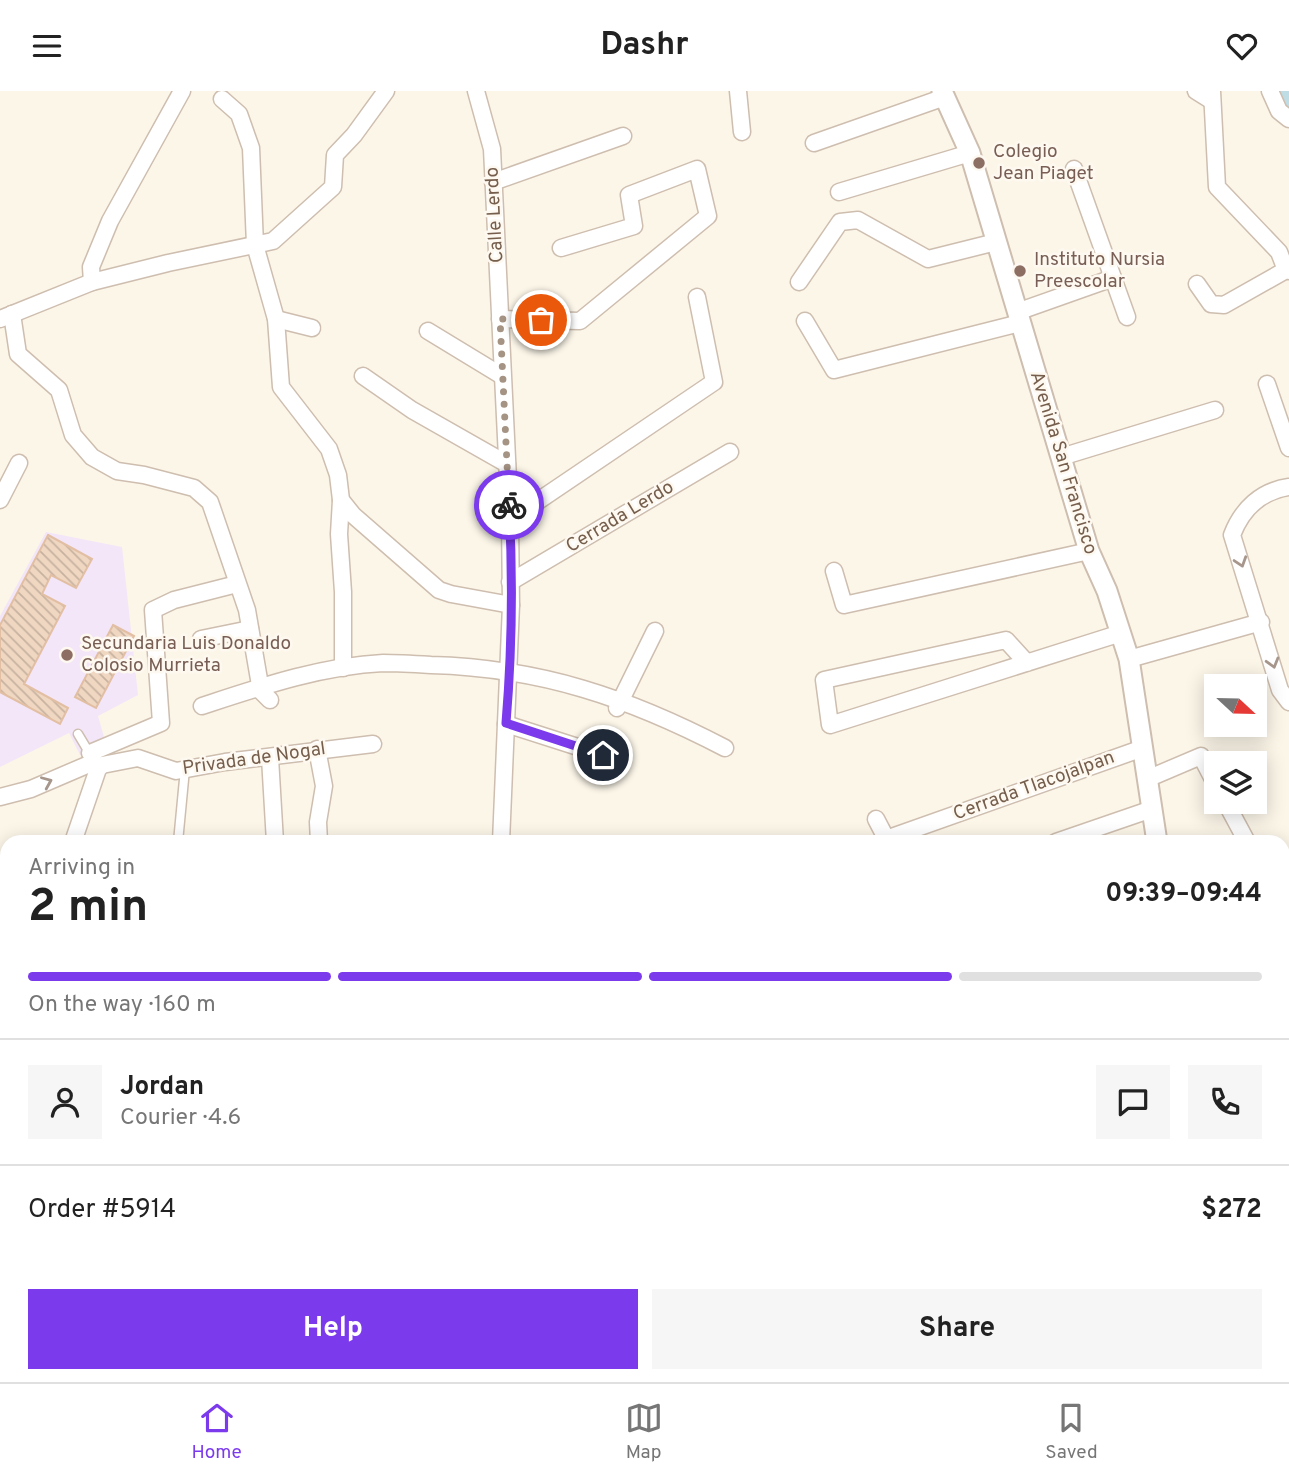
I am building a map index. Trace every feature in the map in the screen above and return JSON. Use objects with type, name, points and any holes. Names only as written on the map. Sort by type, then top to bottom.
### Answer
[{"type":"street","points":[[92,282],[91,267],[110,221],[182,91]]},
{"type":"street","points":[[265,693],[247,610],[210,502],[194,488],[117,471],[92,457],[74,435],[59,390],[18,354],[6,316],[92,282],[273,241],[333,187],[335,155],[354,135],[386,91]]},
{"type":"street","name":"Calle Lerdo","points":[[476,91],[492,149],[510,520],[510,674],[500,835]]},
{"type":"street","points":[[738,91],[742,132]]},
{"type":"street","points":[[1196,91],[1212,96],[1217,187],[1279,251],[1288,270],[1224,305],[1211,304],[1197,284]]},
{"type":"street","points":[[1270,91],[1279,111],[1289,119]]},
{"type":"street","points":[[814,143],[943,94]]},
{"type":"street","name":"Avenida San Francisco","points":[[943,94],[970,153],[996,241],[1023,313],[1089,551],[1107,591],[1129,659],[1156,835]]},
{"type":"street","points":[[222,99],[239,114],[251,148],[255,245],[276,320],[281,387],[329,450],[338,475],[341,500],[339,534],[343,592],[343,668]]},
{"type":"street","points":[[493,182],[623,135]]},
{"type":"street","points":[[839,192],[970,153]]},
{"type":"street","points":[[500,319],[580,321],[708,216],[697,169],[629,195],[634,226],[561,248]]},
{"type":"street","points":[[1074,169],[1127,317]]},
{"type":"street","points":[[799,282],[840,222],[858,220],[928,259],[996,241]]},
{"type":"street","points":[[805,321],[834,370],[1023,313],[1113,278]]},
{"type":"street","points":[[510,520],[714,382],[697,297]]},
{"type":"street","points":[[276,320],[312,328]]},
{"type":"street","points":[[428,331],[502,376]]},
{"type":"street","points":[[363,376],[412,410],[507,464]]},
{"type":"street","points":[[1267,384],[1289,448]]},
{"type":"street","points":[[1061,457],[1215,410]]},
{"type":"street","name":"Cerrada Lerdo","points":[[510,582],[730,452]]},
{"type":"street","points":[[0,500],[19,463]]},
{"type":"street","points":[[1289,487],[1264,494],[1249,506],[1238,519],[1232,535],[1280,690],[1289,702]]},
{"type":"street","points":[[341,500],[354,515],[439,590],[511,605]]},
{"type":"street","points":[[834,572],[844,605],[1089,551]]},
{"type":"street","points":[[0,797],[31,789],[94,761],[161,723],[153,610],[174,600],[237,584]]},
{"type":"street","points":[[1129,659],[1261,622]]},
{"type":"street","points":[[201,639],[250,629]]},
{"type":"street","points":[[619,704],[655,631]]},
{"type":"street","points":[[1027,663],[1006,640],[824,680],[830,725],[1101,640],[1121,633]]},
{"type":"street","points":[[202,706],[265,693],[343,668],[383,663],[473,666],[510,674],[544,677],[658,715],[725,748]]},
{"type":"street","points":[[506,723],[603,755]]},
{"type":"street","name":"Privada de Nogal","points":[[94,761],[102,765],[132,758],[170,770],[373,744]]},
{"type":"street","name":"Cerrada Tlacojalpan","points":[[901,835],[1143,747]]},
{"type":"street","points":[[317,750],[324,786],[319,835]]},
{"type":"street","points":[[1147,779],[1200,757],[1204,764]]},
{"type":"street","points":[[270,758],[275,835]]},
{"type":"street","points":[[75,835],[94,761]]},
{"type":"street","points":[[1076,835],[1152,809]]},
{"type":"street","points":[[1232,814],[1243,835]]},
{"type":"street","points":[[876,819],[884,835]]},
{"type":"lane","points":[[78,734],[94,761]]},
{"type":"lane","points":[[179,835],[185,769]]},
{"type":"shaded area","name":"Secundaria Luis Donaldo Colosio Murrieta","points":[[46,532],[122,547],[138,695],[98,716],[106,744],[80,755],[69,733],[0,767],[0,616]]},
{"type":"building","points":[[48,535],[92,559],[76,588],[51,575],[42,594],[65,606],[24,684],[68,708],[60,724],[0,692],[0,625]]},
{"type":"building","points":[[113,625],[134,636],[96,708],[75,697]]},
{"type":"waterway","points":[[1284,91],[1289,105]]},
{"type":"way so far","points":[[509,505],[500,319],[541,320]]},
{"type":"place","name":"Colegio Jean Piaget","points":[[979,163]]},
{"type":"place","name":"Instituto Nursia Preescolar","points":[[1020,271]]},
{"type":"place","name":"Secundaria Luis Donaldo Colosio Murrieta","points":[[67,655]]},
{"type":"route","points":[[509,505],[511,605],[506,723],[603,755]]}]
